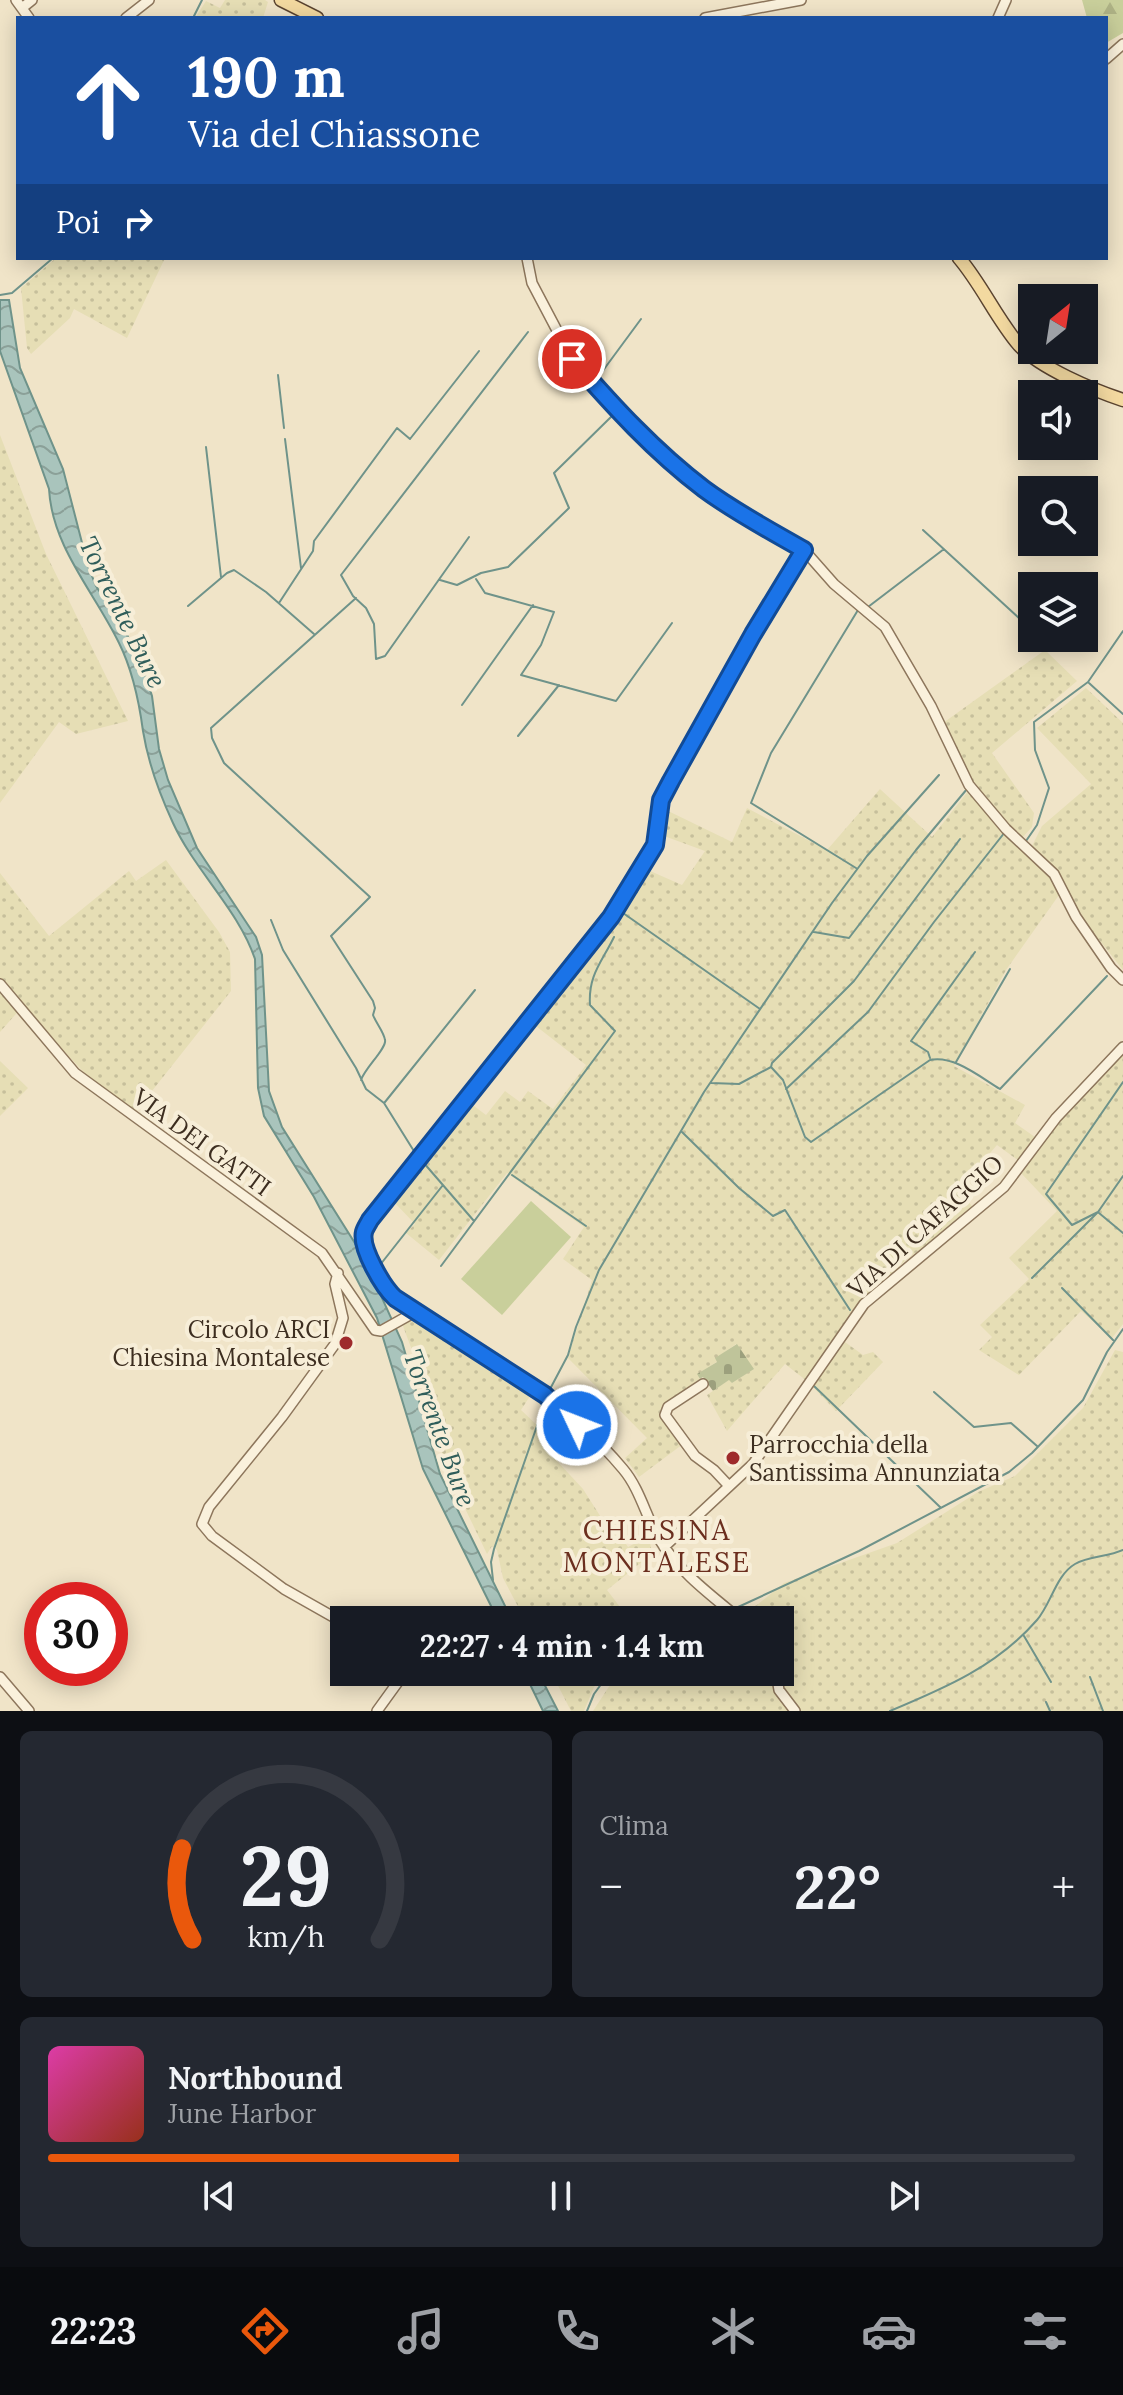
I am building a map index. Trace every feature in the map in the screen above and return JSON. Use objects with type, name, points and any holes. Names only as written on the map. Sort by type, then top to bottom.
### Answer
[{"type":"main road","points":[[281,0],[313,16]]},
{"type":"main road","points":[[961,260],[1021,346],[1073,378],[1123,400]]},
{"type":"street","points":[[19,4],[32,0]]},
{"type":"street","points":[[129,16],[149,0]]},
{"type":"street","points":[[716,16],[801,0]]},
{"type":"street","points":[[1108,57],[1123,44]]},
{"type":"street","points":[[527,260],[532,283],[572,359],[619,412],[659,452],[706,490],[804,550],[834,584],[885,627],[931,706],[969,785],[1006,829],[1054,874],[1076,917],[1111,968],[1123,980]]},
{"type":"street","points":[[724,1606],[699,1585],[664,1547],[624,1470],[556,1404],[390,1294],[366,1252],[363,1234],[370,1220],[618,907],[655,845],[661,800],[753,634],[804,550]]},
{"type":"street","name":"VIA DEI GATTI","points":[[0,984],[75,1073],[316,1248],[338,1273],[372,1327],[380,1331],[415,1312]]},
{"type":"street","name":"VIA DI CAFAGGIO","points":[[664,1547],[755,1462],[864,1304],[1004,1187],[1056,1118],[1123,1047]]},
{"type":"street","points":[[330,1615],[284,1589],[212,1536],[202,1524],[209,1507],[265,1439],[335,1344],[343,1318],[336,1288],[338,1273]]},
{"type":"street","points":[[703,1384],[670,1406],[665,1415],[695,1456],[729,1486]]},
{"type":"street","points":[[0,1677],[29,1711]]},
{"type":"street","points":[[377,1711],[395,1686]]},
{"type":"street","points":[[778,1686],[795,1711]]},
{"type":"shaded area","points":[[225,0],[268,2],[264,16],[196,16],[206,1],[220,8]]},
{"type":"shaded area","points":[[54,260],[164,260],[127,338],[74,309],[70,318],[31,354],[27,348],[21,288]]},
{"type":"shaded area","points":[[0,435],[46,554],[128,721],[76,734],[59,722],[0,803]]},
{"type":"shaded area","points":[[1042,652],[1047,652],[1077,681],[992,753],[1034,813],[1032,827],[1022,838],[1032,846],[1042,826],[1091,784],[1037,728],[1086,688],[1123,723],[1123,970],[1064,888],[1006,970],[954,1066],[1025,1105],[1015,1123],[1035,1137],[1019,1161],[997,1145],[959,1189],[974,1209],[906,1260],[872,1291],[838,1337],[863,1355],[873,1352],[883,1362],[836,1411],[807,1381],[785,1364],[727,1431],[707,1395],[730,1379],[732,1383],[753,1369],[736,1344],[698,1374],[700,1379],[695,1382],[696,1387],[660,1411],[683,1444],[639,1477],[625,1458],[647,1438],[568,1358],[592,1280],[563,1259],[584,1227],[507,1173],[439,1260],[406,1233],[415,1224],[393,1201],[470,1103],[486,1115],[505,1091],[520,1102],[528,1091],[553,1109],[586,1065],[532,1023],[621,916],[648,870],[682,885],[705,851],[664,836],[662,808],[732,842],[747,808],[827,850],[880,789],[932,837],[973,785],[943,723]]},
{"type":"shaded area","points":[[166,860],[230,952],[231,991],[133,1115],[95,1084],[22,1007],[0,1032],[0,873],[49,936],[129,871],[136,881]]},
{"type":"shaded area","points":[[1123,1052],[1123,1324],[1112,1338],[1081,1311],[1019,1375],[979,1350],[992,1337],[980,1325],[1029,1279],[1009,1258],[1057,1211],[1020,1172],[1057,1120]]},
{"type":"shaded area","points":[[0,1061],[28,1088],[0,1116]]},
{"type":"shaded area","points":[[408,1320],[417,1320],[534,1390],[521,1410],[539,1427],[553,1405],[584,1435],[557,1461],[583,1489],[611,1533],[628,1547],[649,1536],[652,1554],[607,1590],[619,1606],[518,1606],[503,1578],[497,1550],[492,1546],[487,1554],[447,1471],[403,1326]]},
{"type":"shaded area","points":[[1115,1350],[1123,1352],[1123,1711],[593,1711],[609,1686],[794,1686],[794,1606],[755,1606],[784,1583],[897,1543],[978,1492],[1015,1476],[1083,1408]]},
{"type":"shaded area","points":[[558,1686],[595,1686],[584,1711],[571,1711]]},
{"type":"green space","points":[[1082,0],[1123,0],[1123,33],[1108,42],[1108,16],[1086,16]]},
{"type":"green space","points":[[531,1201],[571,1237],[502,1315],[461,1279]]},
{"type":"green space","points":[[737,1344],[754,1369],[713,1391],[697,1374]]},
{"type":"water","points":[[0,300],[9,300],[20,368],[63,469],[88,566],[96,586],[122,625],[142,665],[152,696],[159,749],[168,780],[197,848],[256,937],[262,955],[269,1091],[282,1127],[363,1256],[402,1342],[440,1474],[505,1606],[491,1606],[423,1469],[377,1318],[314,1197],[264,1116],[258,1088],[255,959],[238,923],[182,841],[159,790],[145,743],[135,686],[124,654],[66,550],[52,510],[49,489],[0,351]]},
{"type":"water","points":[[531,1686],[545,1686],[558,1711],[543,1711]]},
{"type":"waterway","points":[[194,16],[202,0]]},
{"type":"waterway","points":[[0,295],[12,293],[51,260]]},
{"type":"waterway","points":[[596,380],[641,319]]},
{"type":"waterway","points":[[469,537],[385,656],[376,659],[374,624],[341,575],[528,332]]},
{"type":"waterway","points":[[279,603],[313,551],[314,541],[397,428],[410,439],[479,351]]},
{"type":"waterway","points":[[278,375],[284,428]]},
{"type":"waterway","points":[[607,392],[620,404],[618,408]]},
{"type":"waterway","points":[[440,580],[457,585],[481,573],[508,567],[569,508],[554,473],[615,413]]},
{"type":"waterway","points":[[285,439],[301,568]]},
{"type":"waterway","points":[[206,447],[221,577]]},
{"type":"waterway","points":[[923,530],[1018,617]]},
{"type":"waterway","points":[[868,607],[944,549]]},
{"type":"waterway","points":[[188,606],[234,570],[266,592],[314,634]]},
{"type":"waterway","points":[[476,579],[485,593],[554,612],[541,645],[521,675],[616,701],[672,623]]},
{"type":"waterway","points":[[356,598],[211,728],[212,738],[224,763],[370,897],[331,936],[373,1001],[373,1015],[385,1040],[383,1048],[361,1080]]},
{"type":"waterway","points":[[462,705],[533,605]]},
{"type":"waterway","points":[[856,868],[751,803],[771,753],[858,610]]},
{"type":"waterway","points":[[1026,841],[1037,825],[1049,788],[1035,750],[1034,722],[1088,682],[1123,631]]},
{"type":"waterway","points":[[1089,683],[1123,714]]},
{"type":"waterway","points":[[518,736],[559,685]]},
{"type":"waterway","points":[[549,1391],[568,1355],[599,1270],[704,1092],[832,903],[867,856],[939,775]]},
{"type":"waterway","points":[[814,932],[849,938],[967,789]]},
{"type":"waterway","points":[[786,1089],[868,1012],[1005,832]]},
{"type":"waterway","points":[[711,1083],[739,1084],[771,1067],[854,981],[960,839]]},
{"type":"waterway","points":[[623,913],[760,1009]]},
{"type":"waterway","points":[[271,920],[283,950],[366,1089],[384,1103],[417,1156]]},
{"type":"waterway","points":[[441,1266],[615,1031],[590,1005],[591,985],[614,937]]},
{"type":"waterway","points":[[930,1058],[928,1052],[911,1041],[975,952]]},
{"type":"waterway","points":[[956,1062],[1010,969]]},
{"type":"waterway","points":[[771,1067],[783,1080],[805,1137],[811,1142],[930,1060],[957,1064],[1000,1089],[1107,976]]},
{"type":"waterway","points":[[385,1102],[475,990]]},
{"type":"waterway","points":[[1098,1212],[1072,1225],[1046,1194],[1123,1082]]},
{"type":"waterway","points":[[682,1132],[739,1188],[773,1216],[785,1210],[850,1310]]},
{"type":"waterway","points":[[423,1162],[474,1221]]},
{"type":"waterway","points":[[512,1175],[586,1226]]},
{"type":"waterway","points":[[1032,1278],[1098,1212],[1123,1176]]},
{"type":"waterway","points":[[380,1265],[443,1185]]},
{"type":"waterway","points":[[1099,1213],[1123,1233]]},
{"type":"waterway","points":[[1062,1288],[1113,1340]]},
{"type":"waterway","points":[[740,1606],[859,1551],[1009,1472],[1032,1453],[1083,1400],[1107,1352],[1123,1329]]},
{"type":"waterway","points":[[814,1386],[940,1507]]},
{"type":"waterway","points":[[934,1392],[974,1427],[1011,1423],[1037,1446]]},
{"type":"waterway","points":[[493,1580],[491,1562],[494,1549],[545,1403]]},
{"type":"waterway","points":[[890,1711],[969,1674],[1005,1650],[1037,1620],[1058,1582],[1075,1564],[1123,1550]]},
{"type":"waterway","points":[[1024,1636],[1051,1682]]},
{"type":"waterway","points":[[1090,1677],[1103,1711]]},
{"type":"waterway","points":[[587,1711],[600,1686]]},
{"type":"waterway","points":[[1046,1702],[1050,1711]]},
{"type":"place","name":"Circolo ARCI Chiesina Montalese","points":[[346,1343]]},
{"type":"place","name":"Parrocchia della Santissima Annunziata","points":[[733,1458]]},
{"type":"district","name":"CHIESINA MONTALESE","points":[[657,1546]]},
{"type":"route","points":[[572,359],[659,452],[706,490],[804,550],[753,634],[661,800],[655,845],[630,888],[611,917],[370,1220],[363,1234],[366,1252],[395,1298],[545,1395],[577,1425]]},
{"type":"water label","name":"Torrente Bure","points":[[123,612]]},
{"type":"water label","name":"Torrente Bure","points":[[440,1428]]}]
